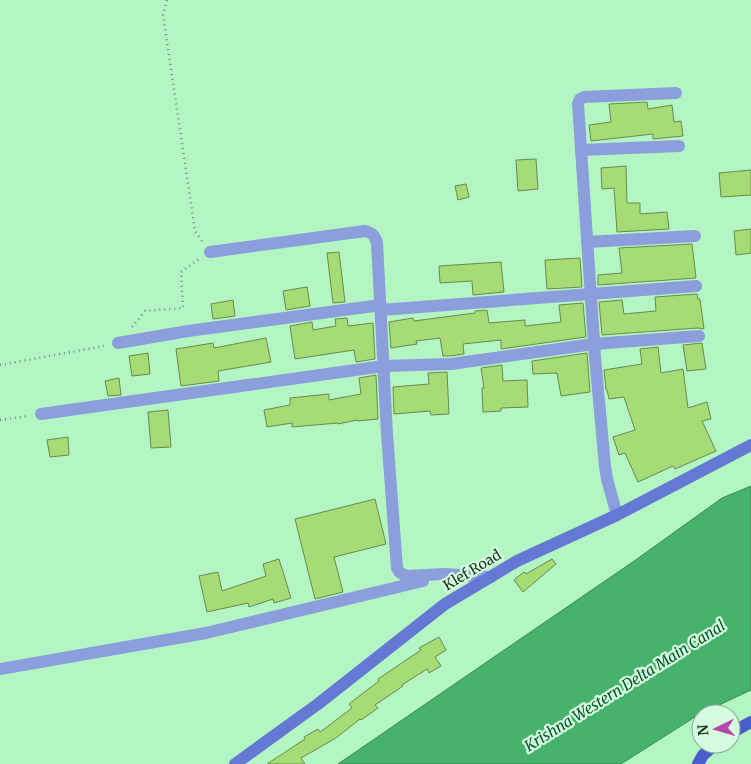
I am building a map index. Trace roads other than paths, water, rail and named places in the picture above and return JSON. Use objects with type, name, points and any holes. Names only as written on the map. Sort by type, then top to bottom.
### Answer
[{"type":"main road","name":"Klef Road","points":[[235,764],[318,704],[445,604],[517,561],[617,515],[751,445]]},
{"type":"street","points":[[617,515],[605,466],[594,344],[578,104],[580,99],[584,97],[676,93]]},
{"type":"street","points":[[581,150],[679,146]]},
{"type":"street","points":[[210,252],[365,232],[370,232],[375,236],[377,243],[397,568],[403,575],[408,576],[449,574],[491,576]]},
{"type":"street","points":[[587,242],[696,236]]},
{"type":"street","points":[[118,343],[188,331],[381,307],[696,286]]},
{"type":"street","points":[[41,414],[384,366],[451,364],[594,344],[699,336]]},
{"type":"street","points":[[0,669],[206,633],[449,574]]},
{"type":"water","name":"Krishna Western Delta Main Canal","points":[[751,486],[751,690],[721,704],[691,704],[691,719],[621,764],[338,764],[637,559],[722,498]]}]
